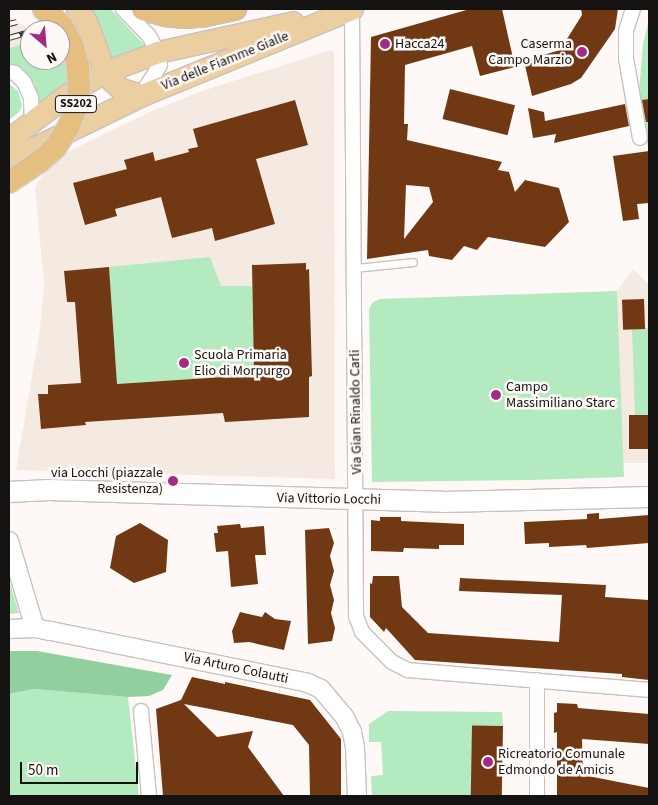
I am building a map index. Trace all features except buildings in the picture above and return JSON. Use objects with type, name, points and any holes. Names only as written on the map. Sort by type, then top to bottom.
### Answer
[{"type":"highway","name":"SS202","points":[[9,180],[40,161],[55,148],[68,128],[76,108],[79,88],[78,66],[72,47],[62,26],[44,9]]},
{"type":"highway","points":[[142,17],[206,15],[235,9]]},
{"type":"main road","name":"SS202","points":[[77,9],[86,21],[105,72],[121,89],[142,95]]},
{"type":"main road","name":"Via delle Fiamme Gialle","points":[[9,138],[72,91],[105,72],[158,52],[352,9]]},
{"type":"main road","name":"Via delle Fiamme Gialle","points":[[142,95],[352,9]]},
{"type":"main road","points":[[9,160],[142,95]]},
{"type":"main road","name":"Via Vittorio Locchi","points":[[9,492],[50,490],[495,502],[649,497]]},
{"type":"street","points":[[123,9],[142,17],[163,38],[192,44]]},
{"type":"street","name":"Via Gian Rinaldo Carli","points":[[352,9],[357,499],[356,616],[362,632],[392,662],[408,670],[649,690]]},
{"type":"street","points":[[633,9],[626,31],[626,58],[640,138]]},
{"type":"street","points":[[142,17],[158,52]]},
{"type":"street","name":"Via delle Fiamme Gialle","points":[[142,95],[160,65],[158,52]]},
{"type":"street","points":[[9,72],[15,73],[24,82],[31,98],[32,121]]},
{"type":"street","points":[[9,171],[9,180]]},
{"type":"street","points":[[9,541],[12,562],[35,628]]},
{"type":"street","name":"Via Arturo Colautti","points":[[9,629],[35,628],[299,681],[321,689],[344,716],[352,732],[355,748],[357,796]]},
{"type":"street","points":[[537,680],[537,796]]},
{"type":"street","points":[[141,711],[149,796]]},
{"type":"lane","points":[[354,268],[413,262]]},
{"type":"shaded area","points":[[9,16],[20,23],[20,45],[9,48]]},
{"type":"shaded area","name":"Scuola Primaria Elio di Morpurgo","points":[[331,50],[334,51],[335,479],[16,470],[40,329],[44,284],[35,188],[46,168],[59,156],[152,111],[199,92]]},
{"type":"shaded area","points":[[633,269],[649,285],[649,463],[623,463],[617,291]]},
{"type":"green space","points":[[89,9],[111,9],[146,47],[111,61]]},
{"type":"green space","points":[[649,19],[649,156],[639,92],[643,44]]},
{"type":"green space","points":[[77,29],[81,42],[77,77],[40,105],[34,83],[21,70],[70,70],[70,31]]},
{"type":"green space","points":[[20,45],[20,69],[9,63],[9,48]]},
{"type":"green space","points":[[9,84],[18,91],[22,105],[20,111],[9,120]]},
{"type":"green space","points":[[210,257],[221,286],[252,286],[254,375],[117,384],[109,267]]},
{"type":"green space","name":"Campo Massimiliano Starc","points":[[617,291],[624,477],[372,482],[369,309],[373,302],[380,299]]},
{"type":"green space","points":[[649,328],[649,415],[635,415],[632,329]]},
{"type":"green space","points":[[9,580],[19,613],[9,614]]},
{"type":"green space","points":[[9,651],[37,651],[172,675],[163,690],[149,696],[128,697],[34,689],[9,694]]},
{"type":"green space","points":[[34,689],[128,697],[139,796],[9,796],[9,694]]},
{"type":"green space","points":[[388,711],[502,712],[503,726],[472,728],[473,796],[372,796],[371,776],[383,775],[381,742],[369,742],[369,724]]},
{"type":"railway","points":[[9,24],[17,22]]},
{"type":"railway","points":[[9,38],[20,35]]},
{"type":"place","name":"Hacca24","points":[[385,44]]},
{"type":"place","name":"Caserma Campo Marzio","points":[[582,52]]},
{"type":"place","name":"Scuola Primaria Elio di Morpurgo","points":[[184,363]]},
{"type":"place","name":"Campo Massimiliano Starc","points":[[496,395]]},
{"type":"place","name":"via Locchi (piazzale Resistenza)","points":[[173,481]]},
{"type":"place","name":"Ricreatorio Comunale Edmondo de Amicis","points":[[488,762]]}]
